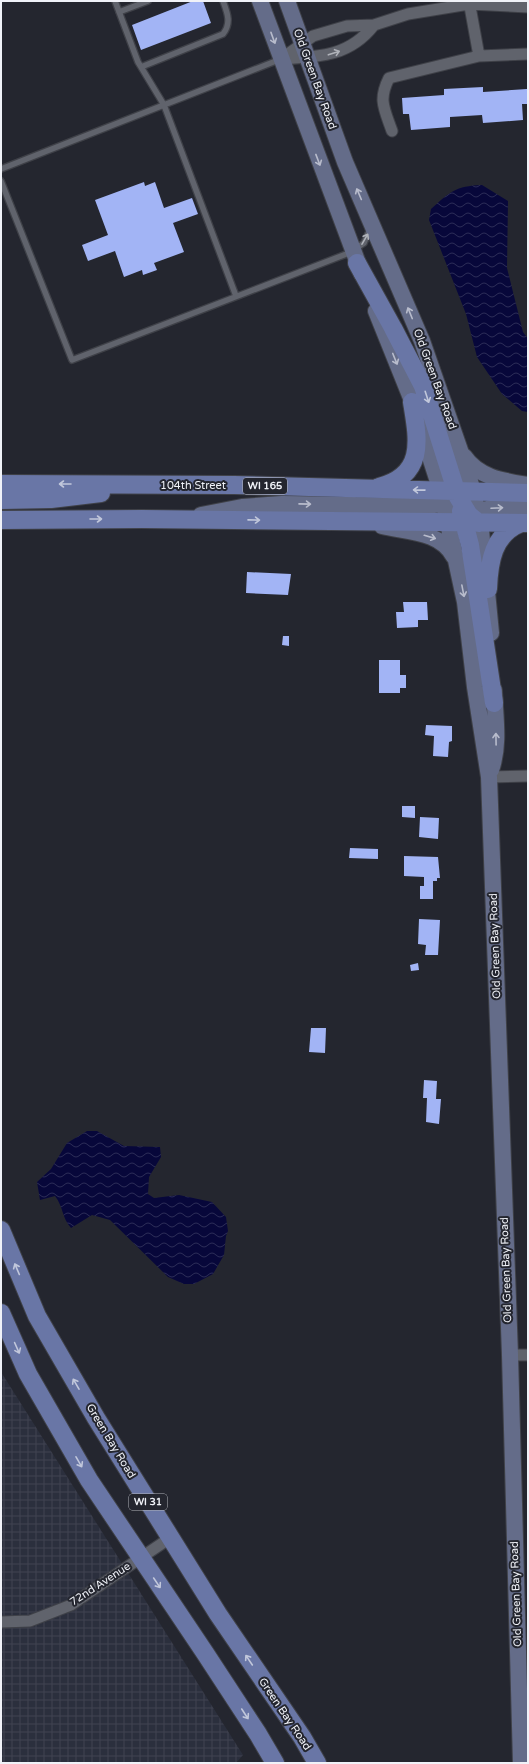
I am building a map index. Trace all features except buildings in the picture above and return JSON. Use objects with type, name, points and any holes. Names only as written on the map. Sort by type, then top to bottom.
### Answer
[{"type":"main road","points":[[355,257],[423,386],[461,507],[472,554],[489,680],[494,703]]},
{"type":"main road","points":[[372,489],[387,485],[397,480],[406,471],[413,460],[417,449],[418,440],[412,402]]},
{"type":"main road","name":"104th Street","points":[[1,484],[159,484],[372,489],[461,507],[526,518]]},
{"type":"main road","points":[[1,500],[71,498],[159,484]]},
{"type":"main road","name":"104th Street","points":[[1,520],[365,522],[461,507],[528,493]]},
{"type":"main road","points":[[488,589],[490,562],[498,542],[509,529],[526,518]]},
{"type":"main road","name":"Green Bay Road","points":[[1,1230],[37,1316],[96,1418],[218,1614],[302,1737],[317,1763]]},
{"type":"main road","points":[[1,1313],[28,1374],[89,1480],[213,1665],[275,1763]]},
{"type":"street","name":"Old Green Bay Road","points":[[260,1],[355,257],[412,402],[461,507],[488,589],[495,755],[488,777]]},
{"type":"street","name":"Old Green Bay Road","points":[[287,1],[344,157],[422,341],[460,451],[461,507],[457,562],[465,602],[488,777],[510,1355],[521,1763]]},
{"type":"street","points":[[305,51],[313,36],[334,29],[354,25],[374,25],[408,14],[469,3],[528,7]]},
{"type":"street","points":[[469,3],[479,56]]},
{"type":"street","points":[[281,59],[305,51],[333,54],[364,38],[374,25]]},
{"type":"street","points":[[392,130],[383,106],[383,91],[389,78],[479,56],[528,54]]},
{"type":"street","points":[[460,451],[472,466],[484,474],[506,481],[528,485]]},
{"type":"street","points":[[184,520],[235,508],[274,504],[461,507]]},
{"type":"street","points":[[365,522],[435,538],[448,547],[457,562]]},
{"type":"street","points":[[488,777],[528,776]]},
{"type":"street","points":[[510,1355],[528,1355]]},
{"type":"street","name":"72nd Avenue","points":[[1,1622],[30,1621],[71,1604],[170,1538]]},
{"type":"lane","points":[[115,1],[141,67],[164,105],[236,296]]},
{"type":"lane","points":[[119,12],[148,1]]},
{"type":"lane","points":[[141,67],[223,34],[228,26],[223,1]]},
{"type":"lane","points":[[1,169],[281,59]]},
{"type":"lane","points":[[1,181],[72,360],[236,296],[355,257],[365,241],[371,222]]},
{"type":"shaded area","points":[[1,1372],[243,1755],[236,1763],[1,1763]]},
{"type":"water","points":[[482,185],[508,201],[507,268],[523,332],[528,339],[528,412],[522,411],[502,394],[477,357],[466,314],[429,220],[431,209],[448,194],[465,187]]},
{"type":"water","points":[[87,1131],[97,1131],[124,1146],[160,1147],[161,1157],[149,1177],[148,1194],[154,1198],[179,1195],[212,1202],[226,1217],[228,1231],[224,1255],[213,1274],[194,1284],[184,1284],[168,1277],[110,1220],[92,1215],[71,1228],[55,1196],[40,1200],[37,1182],[51,1169],[67,1143]]}]
